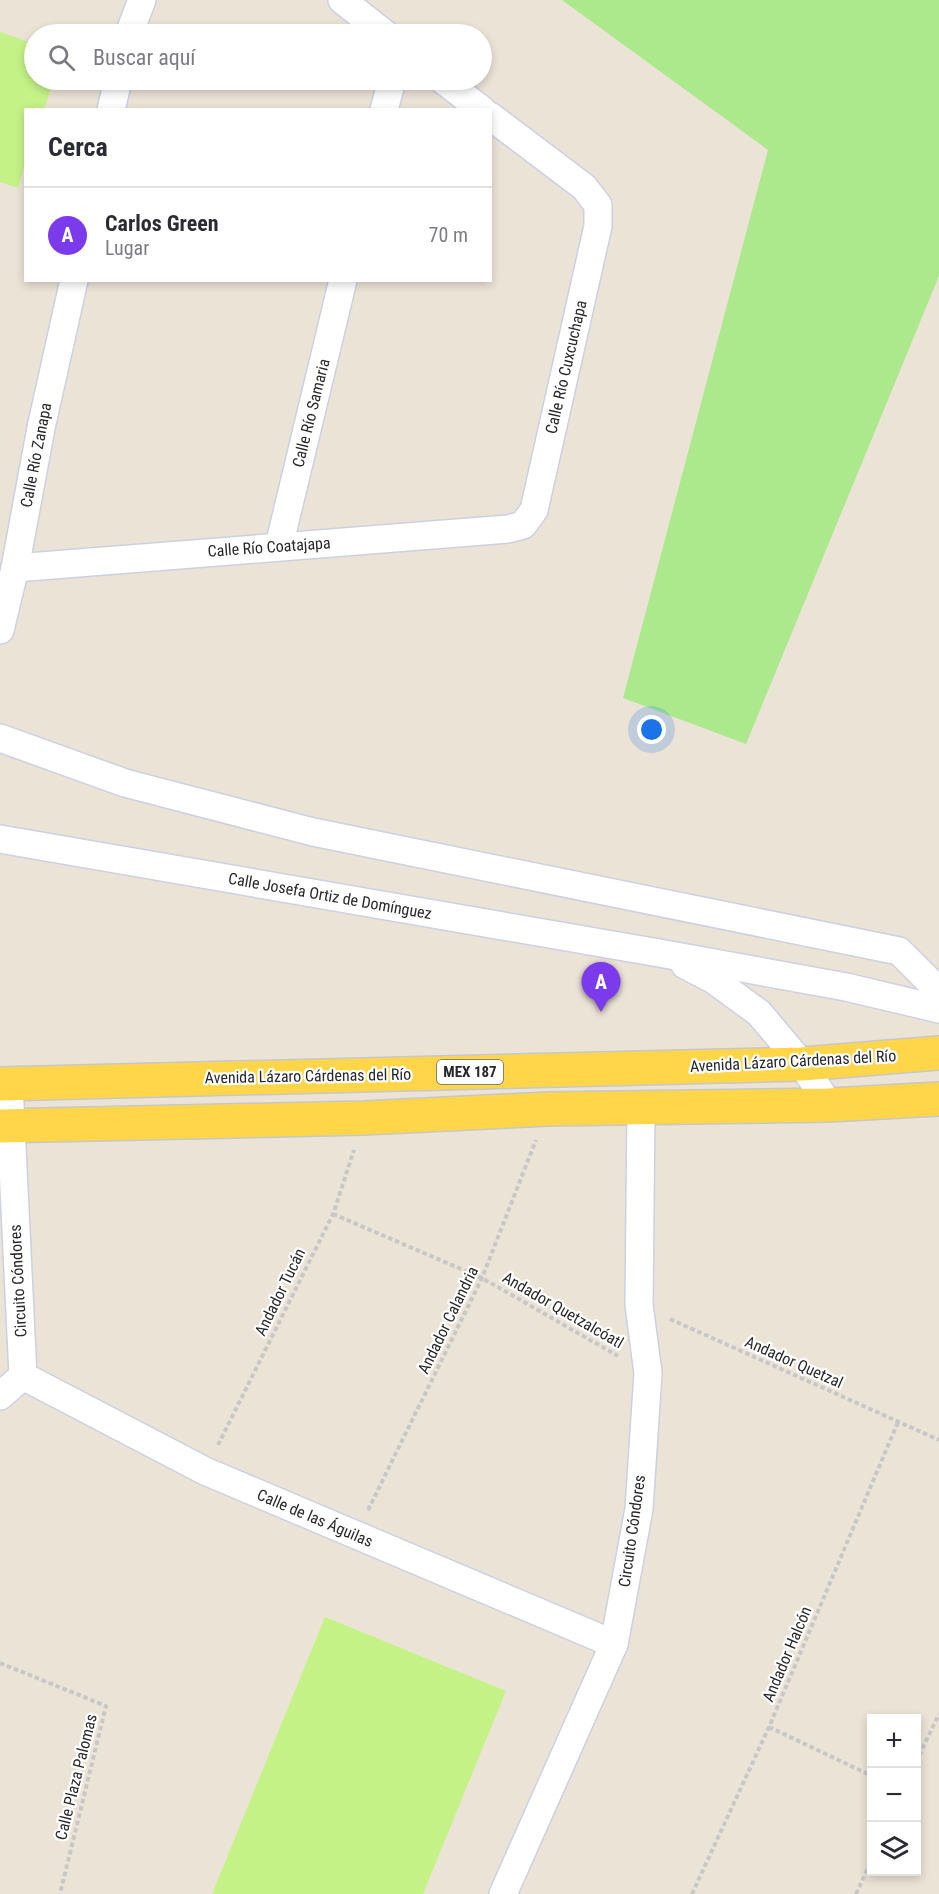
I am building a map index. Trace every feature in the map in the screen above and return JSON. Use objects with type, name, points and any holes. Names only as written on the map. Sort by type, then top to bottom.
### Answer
[{"type":"main road","name":"Avenida Lázaro Cárdenas del Río","points":[[5,1084],[802,1064],[939,1053]]},
{"type":"main road","points":[[5,1126],[364,1118],[548,1109],[829,1105],[939,1099]]},
{"type":"street","points":[[133,24],[142,0]]},
{"type":"street","points":[[342,0],[372,24]]},
{"type":"street","points":[[111,108],[116,90]]},
{"type":"street","points":[[385,108],[389,90]]},
{"type":"street","points":[[456,90],[479,108]]},
{"type":"street","name":"Calle Río Cuxcuchapa","points":[[492,118],[584,188],[598,205],[598,226],[534,510],[523,525]]},
{"type":"street","name":"Calle Río Zanapa","points":[[0,630],[74,282]]},
{"type":"street","name":"Calle Río Samaria","points":[[279,546],[343,282]]},
{"type":"street","name":"Calle Río Coatajapa","points":[[15,567],[508,529],[523,525]]},
{"type":"street","points":[[0,738],[125,783],[313,832],[899,951],[939,990]]},
{"type":"street","name":"Calle Josefa Ortiz de Domínguez","points":[[0,839],[659,953],[846,987],[939,1009]]},
{"type":"street","points":[[659,953],[714,980],[759,1013],[802,1064],[829,1105]]},
{"type":"street","name":"Circuito Cóndores","points":[[5,1084],[5,1126],[23,1376]]},
{"type":"street","name":"Circuito Cóndores","points":[[502,1894],[614,1644],[639,1509],[648,1373],[639,1305],[641,1109]]},
{"type":"street","points":[[0,1396],[23,1376]]},
{"type":"street","name":"Calle de las Águilas","points":[[23,1376],[205,1471],[614,1644]]},
{"type":"path","name":"Andador Calandria","points":[[356,1536],[482,1278],[548,1109]]},
{"type":"path","name":"Andador Tucán","points":[[205,1471],[333,1214],[364,1118]]},
{"type":"path","name":"Andador Quetzalcóatl","points":[[333,1214],[482,1278],[648,1373]]},
{"type":"path","name":"Andador Quetzal","points":[[639,1305],[939,1440]]},
{"type":"path","name":"Andador Halcón","points":[[692,1894],[769,1727],[898,1422]]},
{"type":"path","name":"Calle Plaza Palomas","points":[[0,1663],[106,1706],[60,1894]]},
{"type":"path","points":[[921,1752],[939,1714]]},
{"type":"path","points":[[769,1727],[867,1774]]},
{"type":"path","points":[[856,1894],[867,1871]]},
{"type":"green space","points":[[562,0],[939,0],[939,276],[746,744],[623,698],[768,150]]},
{"type":"green space","points":[[0,32],[24,40],[24,90],[51,90],[44,108],[24,108],[24,167],[18,188],[0,182]]},
{"type":"green space","points":[[325,1617],[506,1691],[423,1894],[212,1894]]},
{"type":"place","name":"Carlos Green","points":[[601,1012]]}]
